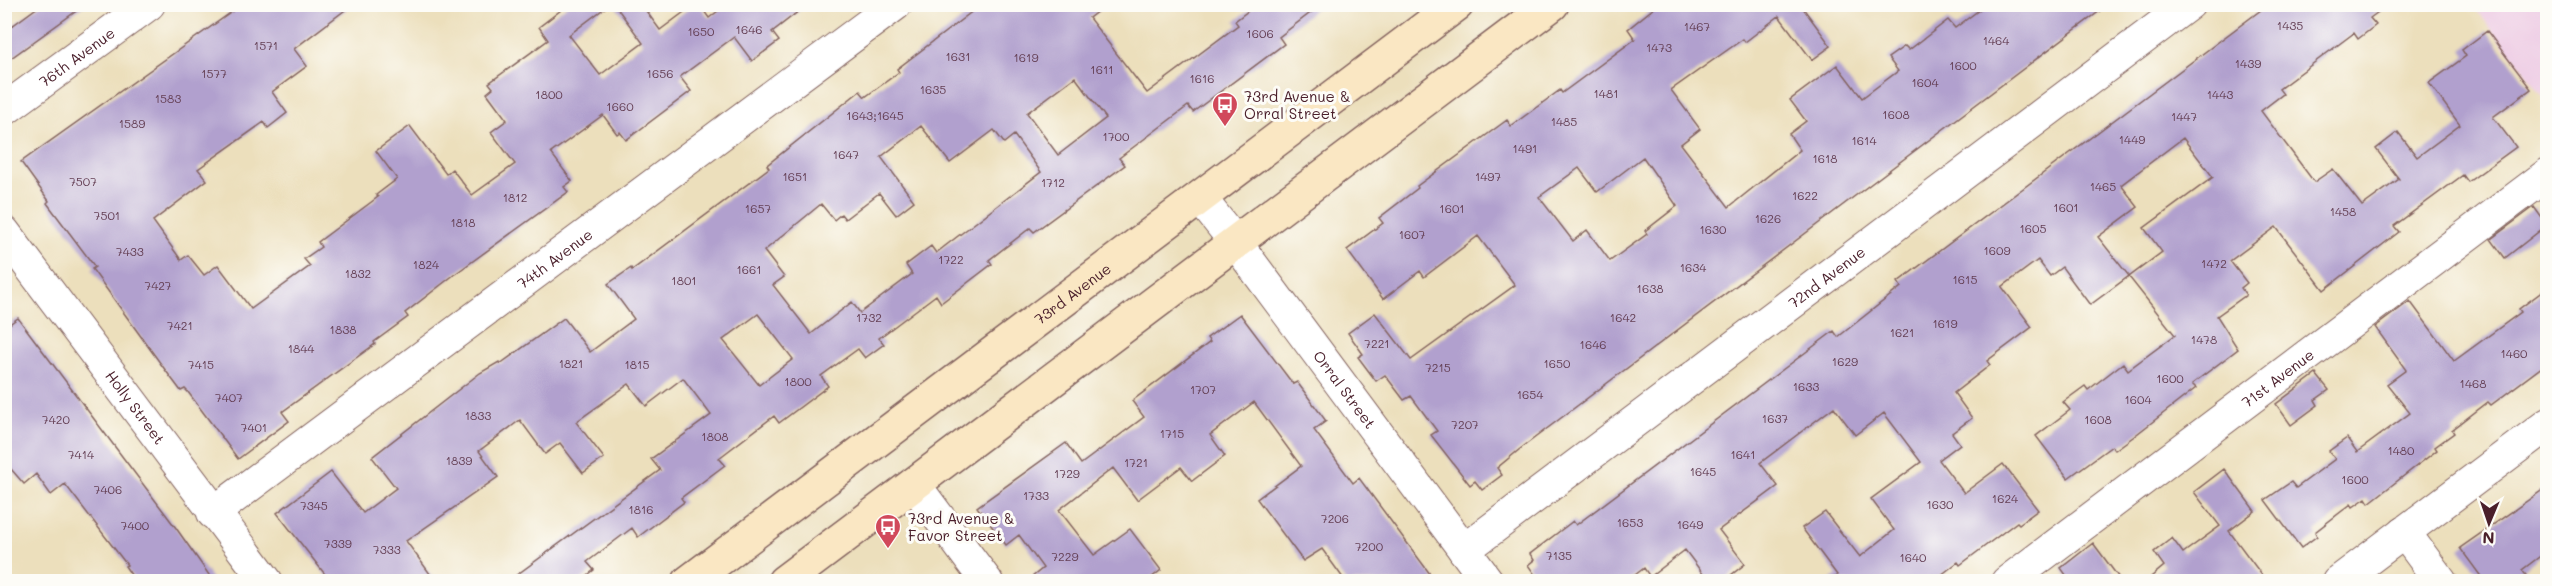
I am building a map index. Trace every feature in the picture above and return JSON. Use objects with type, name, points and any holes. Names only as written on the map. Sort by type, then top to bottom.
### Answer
[{"type":"main road","name":"73rd Avenue","points":[[689,582],[1457,4]]},
{"type":"main road","points":[[784,582],[1552,4]]},
{"type":"street","name":"76th Avenue","points":[[4,111],[149,4]]},
{"type":"street","name":"74th Avenue","points":[[213,513],[896,4]]},
{"type":"street","name":"72nd Avenue","points":[[1464,549],[2189,4]]},
{"type":"street","name":"71st Avenue","points":[[2007,582],[2547,174]]},
{"type":"street","name":"Orral Street","points":[[1200,198],[1488,582]]},
{"type":"street","name":"Holly Street","points":[[4,232],[267,582]]},
{"type":"street","points":[[2338,582],[2547,424]]},
{"type":"street","points":[[914,484],[987,582]]},
{"type":"street","points":[[2404,532],[2441,582]]},
{"type":"shaded area","points":[[2472,5],[2547,5],[2547,100],[2478,12]]},
{"type":"building","points":[[42,4],[86,4],[4,63],[4,32]]},
{"type":"building","points":[[243,4],[353,4],[294,49],[307,66],[272,92],[287,113],[268,128],[264,122],[198,169],[207,180],[153,221],[181,260],[188,255],[204,275],[218,265],[251,309],[310,266],[304,259],[321,247],[318,242],[378,197],[376,195],[397,179],[376,151],[410,126],[446,174],[452,169],[472,195],[515,164],[491,132],[507,120],[487,93],[493,88],[489,83],[548,40],[539,27],[569,4],[610,4],[569,35],[600,75],[643,43],[614,4],[641,4],[660,30],[695,4],[699,4],[709,18],[727,4],[808,4],[772,32],[779,41],[752,61],[734,37],[680,77],[691,91],[626,140],[620,132],[617,134],[603,115],[551,153],[572,181],[564,187],[568,192],[455,274],[405,313],[408,317],[374,342],[375,344],[282,412],[289,421],[238,459],[188,392],[185,389],[181,391],[166,371],[92,269],[95,267],[47,203],[49,201],[21,162]]},
{"type":"building","points":[[982,4],[1107,4],[1089,18],[1147,93],[1238,25],[1235,21],[1257,4],[1322,4],[1279,37],[1284,44],[1193,112],[1188,106],[1119,158],[1125,165],[1034,232],[1030,228],[989,260],[992,264],[941,303],[936,295],[879,338],[884,344],[865,358],[858,349],[821,376],[828,386],[779,423],[774,416],[719,458],[725,465],[681,498],[684,502],[638,537],[632,528],[587,562],[594,570],[579,582],[507,582],[660,470],[651,459],[711,415],[683,378],[646,406],[629,384],[576,422],[604,458],[583,473],[560,443],[545,454],[520,420],[479,451],[498,477],[406,541],[436,582],[331,582],[277,513],[331,472],[363,513],[396,488],[372,457],[480,373],[499,362],[500,364],[564,318],[590,352],[634,319],[608,284],[631,268],[632,270],[769,168],[767,165],[860,91],[865,97],[899,72],[897,69]],"holes":[[[1075,77],[1106,118],[1058,155],[1027,113]],[[921,126],[950,163],[994,130],[1004,143],[1014,135],[1041,172],[936,253],[931,246],[906,265],[912,274],[860,313],[852,302],[811,334],[773,285],[784,277],[764,251],[821,204],[834,220],[841,214],[845,219],[879,193],[896,215],[914,201],[881,157]],[[758,314],[793,359],[759,385],[723,340]]]},
{"type":"building","points":[[1659,4],[1800,4],[1831,46],[1812,60],[1779,16],[1745,42],[1743,39],[1671,90],[1700,129],[1681,144],[1729,207],[1800,150],[1789,134],[1806,121],[1790,100],[1837,65],[1862,98],[1898,71],[1888,58],[1905,46],[1909,50],[1948,20],[1955,28],[1987,4],[2109,4],[1520,449],[1497,468],[1502,475],[1482,490],[1475,481],[1470,485],[1431,435],[1437,431],[1411,396],[1404,400],[1385,375],[1376,381],[1358,357],[1363,354],[1348,333],[1375,313],[1411,360],[1515,285],[1478,236],[1424,277],[1420,271],[1383,299],[1347,250],[1383,223],[1379,218],[1418,188],[1417,186],[1507,120],[1511,126],[1560,90],[1562,93],[1635,39],[1628,29]],"holes":[[[1643,157],[1677,206],[1645,231],[1647,234],[1610,261],[1587,230],[1573,241],[1539,197],[1579,168],[1597,192]]]},
{"type":"building","points":[[2269,4],[2389,4],[2370,18],[2376,25],[2358,39],[2354,33],[2279,89],[2283,94],[2261,111],[2314,182],[2333,169],[2362,206],[2399,179],[2376,149],[2398,132],[2417,157],[2460,125],[2429,83],[2466,56],[2462,50],[2487,31],[2531,89],[2493,117],[2516,147],[2468,182],[2463,175],[2394,226],[2399,232],[2324,290],[2276,227],[2230,261],[2247,283],[2241,288],[2246,295],[2217,316],[2238,349],[2192,384],[2196,388],[2133,437],[2115,450],[2112,446],[2068,478],[2036,436],[2070,410],[2063,402],[2085,386],[2088,390],[2123,363],[2128,370],[2175,335],[2129,277],[2162,252],[2144,228],[2213,177],[2183,138],[2121,185],[2138,207],[2098,237],[2129,276],[2090,305],[2062,267],[2050,276],[2038,260],[2002,287],[2032,327],[1987,361],[1990,365],[1954,393],[1972,418],[1952,433],[1960,444],[1939,460],[1964,493],[2003,464],[2038,510],[2019,524],[2017,522],[1960,565],[1958,562],[1932,582],[1829,582],[1837,575],[1802,528],[1825,512],[1860,557],[1894,530],[1871,499],[1921,462],[1884,413],[1855,435],[1834,407],[1760,463],[1778,486],[1719,530],[1745,564],[1722,582],[1709,582],[1685,550],[1650,577],[1644,568],[1626,582],[1540,582],[1528,565],[1534,560],[1530,554],[1573,521],[1576,525],[1834,331],[1838,337],[1901,287],[1898,282]]},
{"type":"building","points":[[2534,207],[2547,225],[2505,258],[2491,239]]},
{"type":"building","points":[[2547,288],[2547,363],[2491,405],[2488,402],[2452,430],[2454,433],[2435,447],[2437,450],[2369,503],[2366,498],[2353,507],[2351,504],[2315,532],[2317,536],[2301,548],[2265,500],[2291,482],[2296,488],[2335,459],[2329,451],[2347,438],[2357,452],[2410,413],[2387,384],[2406,370],[2375,327],[2410,301],[2454,361],[2521,312],[2519,309]]},
{"type":"building","points":[[1240,314],[1293,384],[1297,382],[1326,421],[1314,430],[1353,483],[1359,478],[1436,582],[1346,582],[1322,549],[1303,561],[1257,499],[1301,466],[1254,402],[1210,435],[1225,456],[1192,481],[1181,467],[1137,500],[1113,468],[1059,510],[1094,555],[1130,529],[1161,570],[1146,582],[1026,582],[1043,568],[1019,535],[1006,545],[977,507],[1066,443],[1081,464],[1144,417],[1132,401],[1210,342],[1207,338]]},
{"type":"building","points":[[18,318],[214,582],[136,582],[125,566],[127,565],[65,484],[51,495],[36,474],[24,484],[4,461],[4,328]]},
{"type":"building","points":[[2316,374],[2329,390],[2315,400],[2318,405],[2291,425],[2276,404]]},
{"type":"building","points":[[2224,469],[2255,511],[2229,531],[2267,582],[2145,582],[2164,566],[2154,552],[2172,538],[2183,553],[2220,526],[2194,492]]},
{"type":"building","points":[[2547,487],[2547,551],[2522,570],[2531,582],[2485,582],[2460,548]]},
{"type":"building","points":[[2093,543],[2122,582],[2071,582],[2061,568]]},
{"type":"place","name":"73rd Avenue & Orral Street","points":[[1225,128]]},
{"type":"place","name":"73rd Avenue & Favor Street","points":[[888,550]]}]
